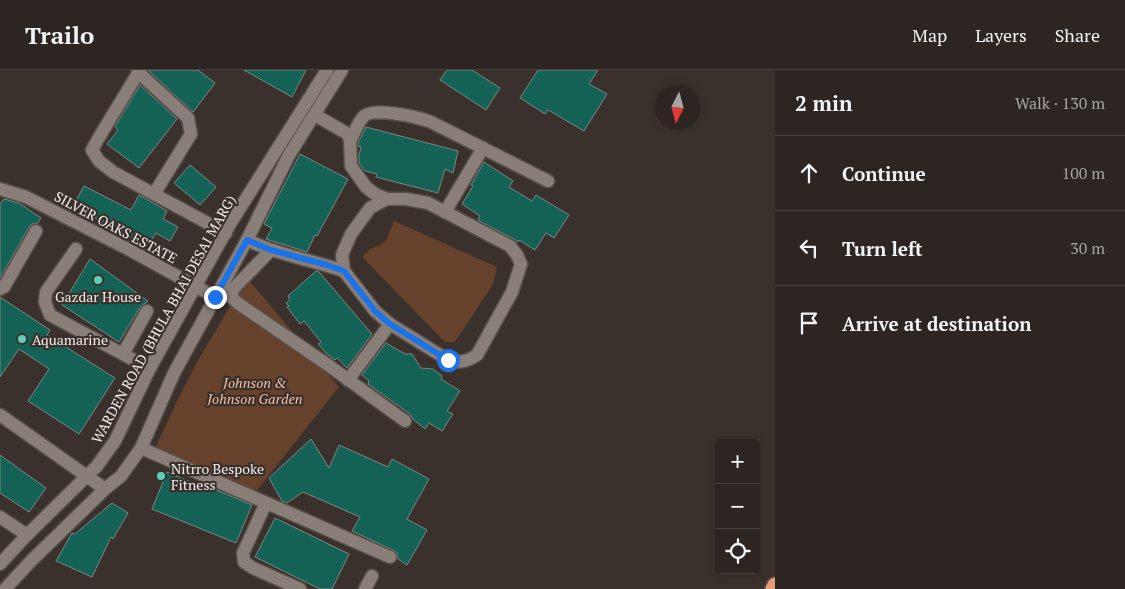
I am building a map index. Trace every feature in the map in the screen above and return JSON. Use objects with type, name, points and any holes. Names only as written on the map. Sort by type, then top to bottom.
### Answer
[{"type":"highway","points":[[773,589],[775,585]]},
{"type":"street","name":"WARDEN ROAD (BHULA BHAI DESAI MARG)","points":[[0,564],[97,466],[114,441],[150,368],[230,224],[327,70]]},
{"type":"street","points":[[6,589],[31,561],[105,489],[121,476],[141,448],[174,373],[247,240],[289,155],[342,70]]},
{"type":"street","points":[[154,194],[191,134],[188,118],[139,71],[92,150],[99,161],[113,172],[226,233]]},
{"type":"street","points":[[350,141],[363,117],[369,113],[377,112],[413,116],[483,148],[548,181]]},
{"type":"street","points":[[315,115],[348,134],[351,166],[366,187],[375,194],[387,199],[406,199],[428,203],[510,246],[517,255],[521,264],[512,292],[477,355],[468,360],[458,363],[448,360],[390,324],[375,311],[344,271],[342,255],[351,234],[370,208],[387,199]]},
{"type":"street","points":[[445,212],[483,148]]},
{"type":"street","name":"SILVER OAKS ESTATE","points":[[0,189],[32,200],[128,248],[215,297]]},
{"type":"street","points":[[0,289],[4,287],[36,231]]},
{"type":"street","points":[[247,240],[271,250],[344,271]]},
{"type":"street","points":[[76,248],[46,292],[45,302],[50,315],[150,368]]},
{"type":"street","points":[[271,250],[236,286],[232,291],[232,298],[405,421]]},
{"type":"street","points":[[123,354],[147,311]]},
{"type":"street","points":[[348,380],[390,324]]},
{"type":"street","points":[[0,415],[105,489]]},
{"type":"street","points":[[141,448],[390,558]]},
{"type":"street","points":[[266,503],[243,553],[244,562],[300,589]]},
{"type":"street","points":[[0,517],[27,535]]},
{"type":"street","points":[[365,589],[372,576]]},
{"type":"green space","points":[[394,221],[497,267],[493,284],[455,342],[445,342],[362,257],[370,249],[386,241]]},
{"type":"green space","name":"Johnson & Johnson Garden","points":[[247,278],[339,387],[254,494],[153,453],[197,362]]},
{"type":"building","points":[[148,70],[198,70],[215,83],[193,112]]},
{"type":"building","points":[[244,70],[306,70],[292,97]]},
{"type":"building","points":[[447,70],[472,70],[500,88],[486,110],[440,80]]},
{"type":"building","points":[[538,70],[598,70],[589,84],[607,94],[584,131],[548,110],[545,114],[520,98]]},
{"type":"building","points":[[140,85],[177,119],[139,168],[107,144],[118,130],[115,127]]},
{"type":"building","points":[[366,127],[458,151],[453,173],[445,169],[438,193],[376,177],[377,174],[365,171],[359,163],[361,147],[358,146],[358,143]]},
{"type":"building","points":[[300,154],[348,179],[307,252],[266,239],[272,228],[264,224]]},
{"type":"building","points":[[484,162],[513,181],[509,187],[532,201],[536,195],[569,215],[554,238],[546,233],[535,250],[519,240],[518,242],[481,222],[478,220],[480,216],[462,204]]},
{"type":"building","points":[[190,165],[216,187],[200,205],[174,183]]},
{"type":"building","points":[[84,186],[131,210],[139,195],[167,211],[163,219],[178,227],[170,241],[156,233],[148,246],[73,206]]},
{"type":"building","points":[[4,199],[19,203],[41,218],[38,223],[32,224],[29,227],[0,278],[0,204]]},
{"type":"building","name":"Gazdar House","points":[[90,259],[148,301],[140,307],[119,342],[62,305]]},
{"type":"building","points":[[316,271],[319,272],[372,334],[347,368],[337,358],[335,360],[326,353],[318,344],[321,342],[304,321],[300,324],[287,307],[289,306],[286,303],[290,300],[288,296]]},
{"type":"building","points":[[0,297],[50,330],[47,335],[115,378],[79,434],[28,401],[49,369],[19,349],[0,377]]},
{"type":"building","points":[[386,343],[405,354],[412,354],[421,368],[433,369],[442,376],[441,379],[460,391],[447,411],[453,414],[442,431],[429,423],[425,429],[410,414],[368,384],[369,381],[362,375]]},
{"type":"building","points":[[311,439],[329,468],[339,445],[388,467],[392,459],[429,479],[407,519],[427,530],[407,565],[398,559],[397,553],[393,550],[352,531],[360,517],[303,492],[287,503],[282,501],[269,478]]},
{"type":"building","points":[[0,455],[46,488],[29,512],[0,493]]},
{"type":"building","points":[[167,472],[252,505],[236,543],[152,509]]},
{"type":"building","points":[[112,503],[128,513],[113,539],[111,537],[92,577],[56,561],[72,533],[75,534]]},
{"type":"building","points":[[275,518],[349,554],[332,589],[320,589],[255,557]]},
{"type":"place","name":"Gazdar House","points":[[98,280]]},
{"type":"place","name":"Aquamarine","points":[[22,339]]},
{"type":"place","name":"Nitrro Bespoke Fitness","points":[[161,476]]},
{"type":"route","points":[[215,297],[247,240],[271,250],[344,271],[375,311],[390,324],[448,360]]}]
